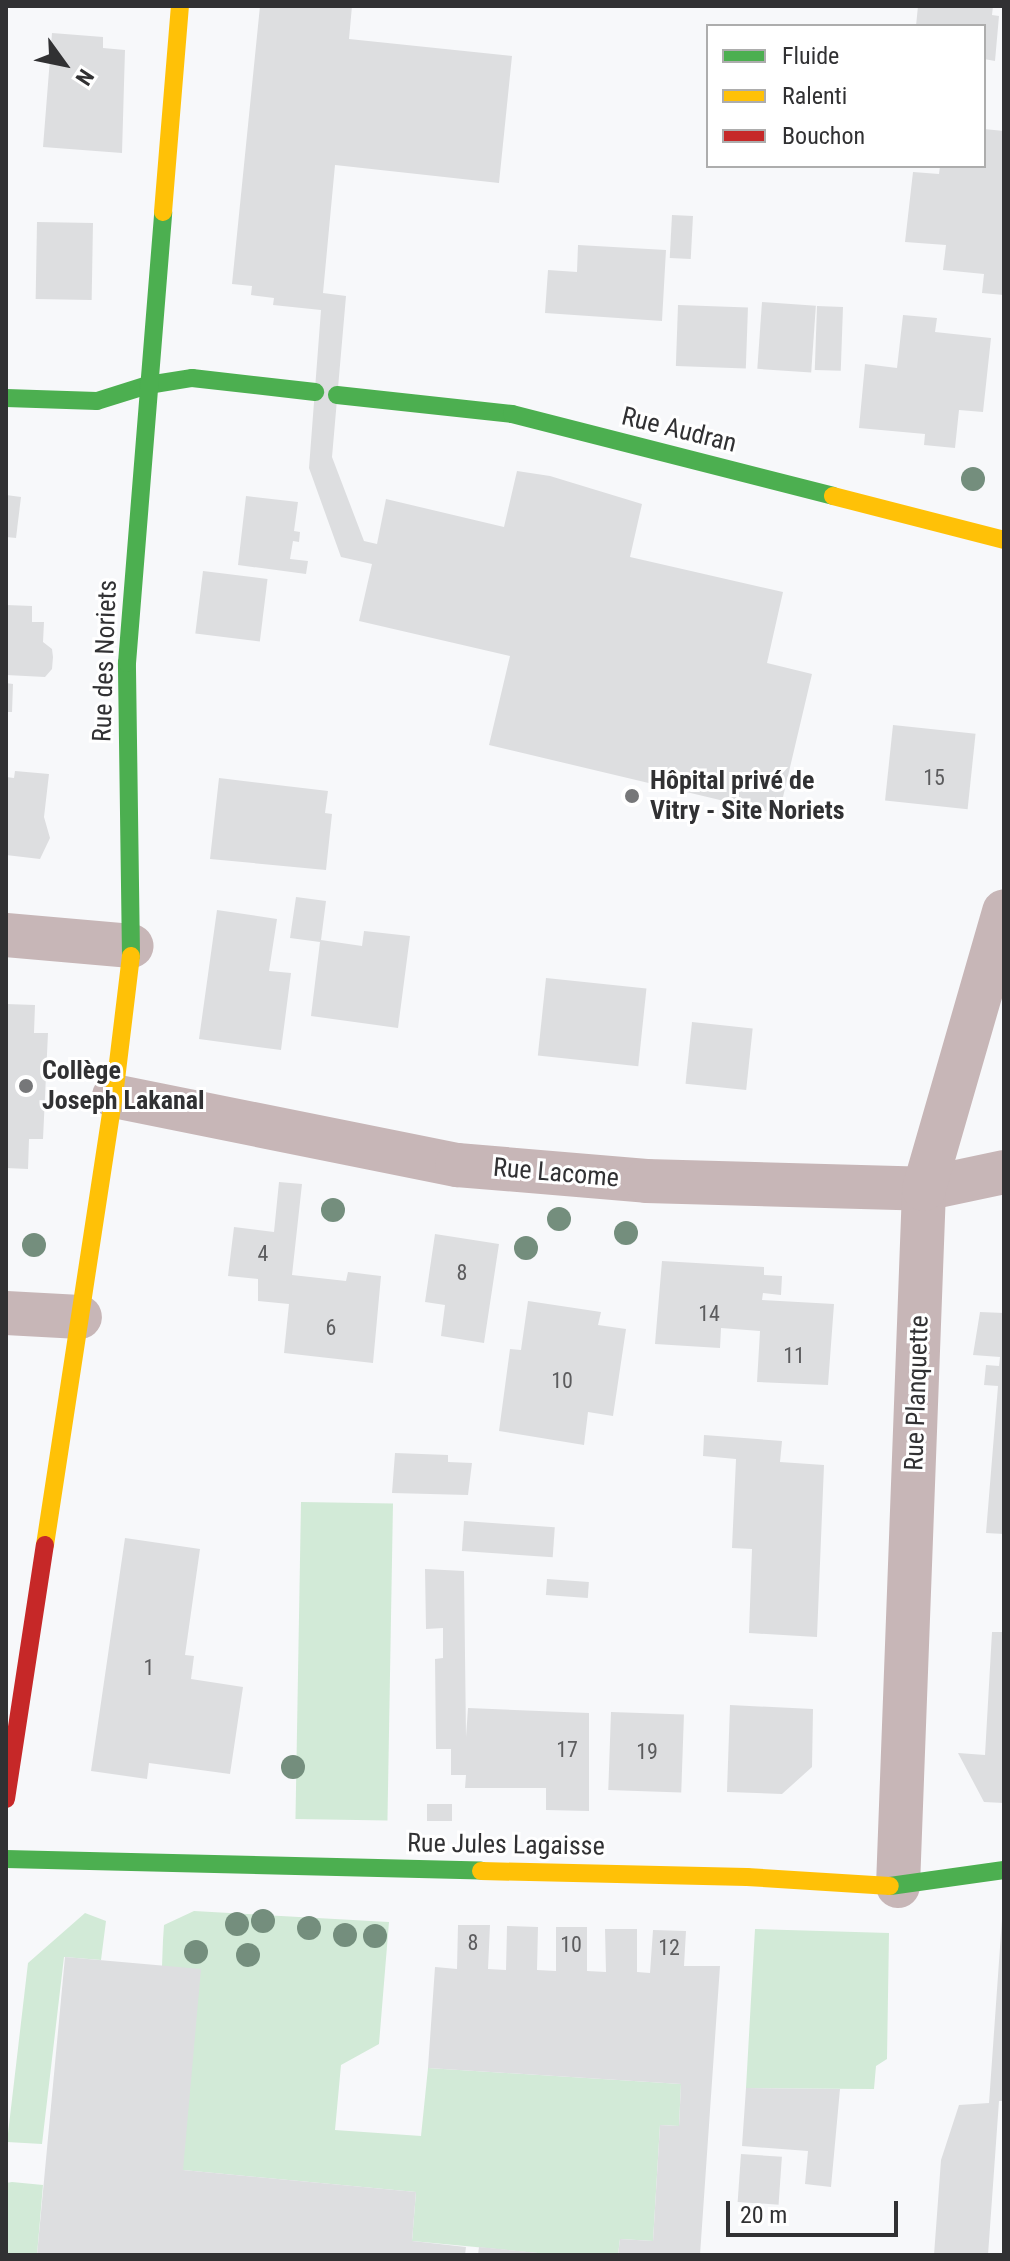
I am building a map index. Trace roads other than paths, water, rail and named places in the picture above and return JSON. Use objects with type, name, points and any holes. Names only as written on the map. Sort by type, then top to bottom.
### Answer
[{"type":"street","name":"Rue des Noriets","points":[[6,1799],[80,1317],[98,1178],[114,1096],[132,946],[127,663],[180,6]]},
{"type":"street","points":[[6,398],[97,401],[148,385],[192,378],[315,392]]},
{"type":"street","name":"Rue Audran","points":[[337,395],[512,414],[1004,540]]},
{"type":"street","name":"Rue Planquette","points":[[898,1886],[924,1189],[1004,911]]},
{"type":"street","points":[[6,935],[132,946]]},
{"type":"street","name":"Rue Lacome","points":[[114,1096],[457,1165],[646,1181],[924,1189],[1004,1172]]},
{"type":"street","points":[[6,1313],[80,1317]]},
{"type":"street","name":"Rue Jules Lagaisse","points":[[6,1859],[747,1877],[898,1886],[1004,1870]]},
{"type":"place","name":"Hôpital privé de Vitry - Site Noriets","points":[[632,796]]},
{"type":"place","name":"Collège Joseph Lakanal","points":[[26,1086]]}]
